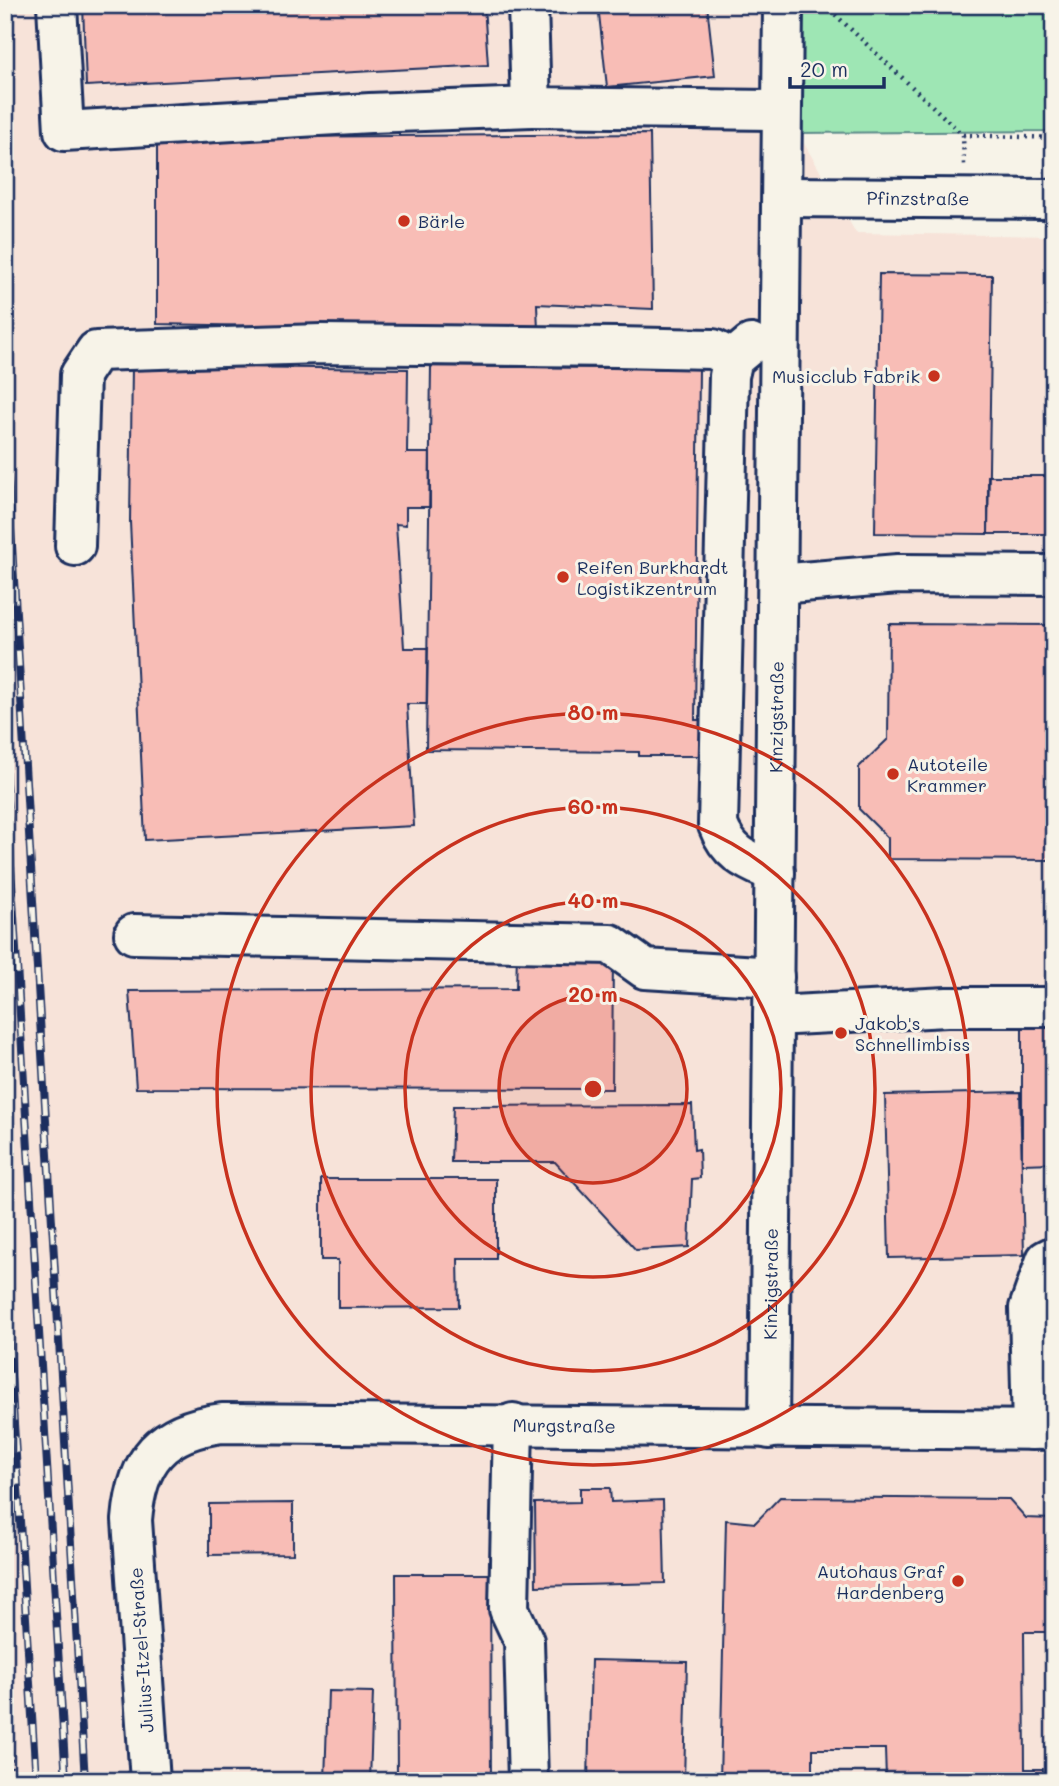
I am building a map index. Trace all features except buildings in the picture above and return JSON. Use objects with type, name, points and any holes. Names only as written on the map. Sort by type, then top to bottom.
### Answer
[{"type":"street","points":[[57,5],[64,131],[370,113],[531,107],[781,110]]},
{"type":"street","points":[[528,5],[531,107]]},
{"type":"street","name":"Kinzigstraße","points":[[769,1429],[783,5]]},
{"type":"street","name":"Pfinzstraße","points":[[782,197],[1054,200]]},
{"type":"street","points":[[775,873],[739,856],[724,841],[718,825],[729,376],[733,359],[746,346],[761,340],[781,339]]},
{"type":"street","points":[[75,547],[80,375],[96,351],[321,344],[617,347],[712,349],[733,359]]},
{"type":"street","points":[[778,584],[898,574],[1054,575]]},
{"type":"street","points":[[134,934],[610,944],[645,969],[774,977]]},
{"type":"street","points":[[773,1016],[947,1007],[1054,1007]]},
{"type":"street","points":[[1043,1430],[1029,1308],[1046,1259],[1054,1256]]},
{"type":"street","name":"Murgstraße","points":[[132,1520],[137,1483],[147,1463],[160,1448],[177,1434],[196,1426],[222,1423],[513,1423],[769,1429],[1043,1430]]},
{"type":"street","points":[[513,1423],[509,1609],[524,1641],[528,1781]]},
{"type":"street","name":"Julius-Itzel-Straße","points":[[132,1520],[149,1781]]},
{"type":"path","points":[[825,5],[963,135],[1054,138]]},
{"type":"path","points":[[963,135],[966,198]]},
{"type":"path","points":[[5,1706],[8,1706],[9,1723]]},
{"type":"path","points":[[10,1738],[12,1781]]},
{"type":"shaded area","points":[[5,5],[796,5],[798,133],[856,233],[1054,236],[1054,1781],[7,1781],[5,1648],[11,1634],[5,1543]]},
{"type":"green space","points":[[796,5],[1054,5],[1054,131],[798,133]]},
{"type":"railway","points":[[5,427],[85,1781]]},
{"type":"railway","points":[[5,766],[66,1781]]},
{"type":"railway","points":[[5,1277],[36,1781]]},
{"type":"place","name":"Bärle","points":[[404,221]]},
{"type":"place","name":"Musicclub Fabrik","points":[[934,376]]},
{"type":"place","name":"Reifen Burkhardt Logistikzentrum","points":[[563,577]]},
{"type":"place","name":"Autoteile Krammer","points":[[893,774]]},
{"type":"place","name":"Jakob's Schnellimbiss","points":[[841,1033]]},
{"type":"place","name":"Autohaus Graf Hardenberg","points":[[958,1581]]}]
